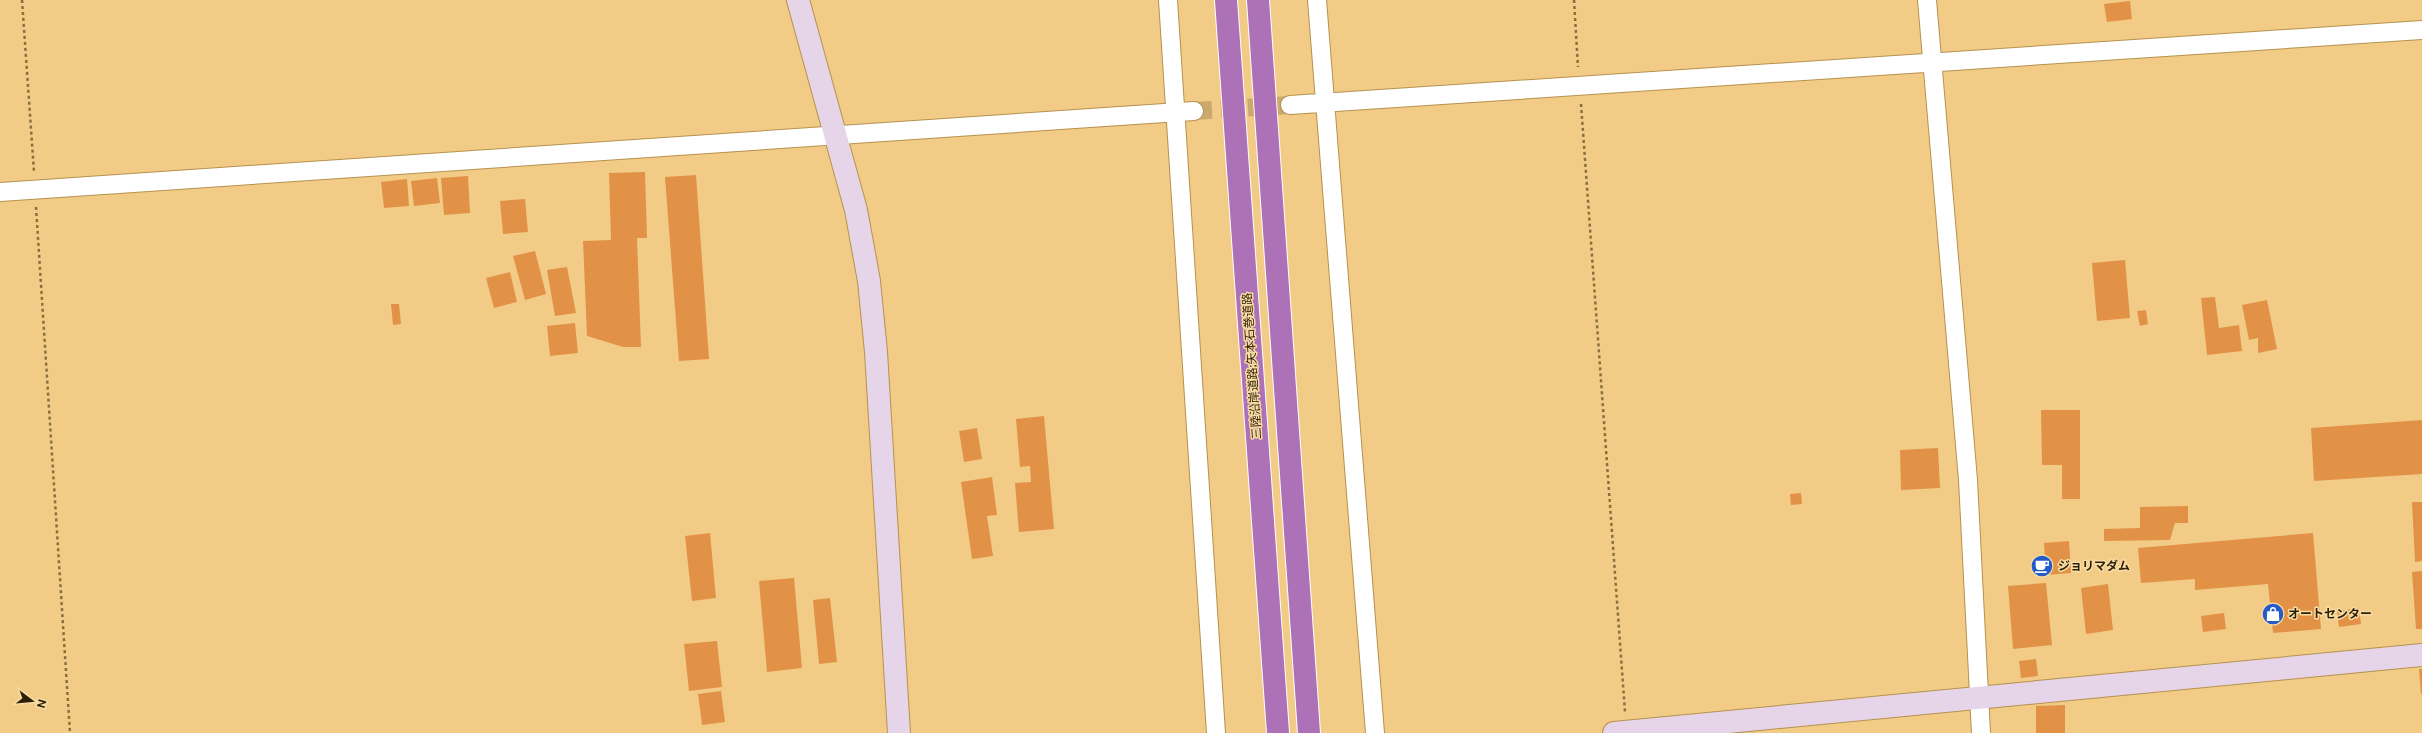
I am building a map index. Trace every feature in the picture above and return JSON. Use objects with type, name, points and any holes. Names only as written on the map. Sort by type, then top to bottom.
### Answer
[{"type":"highway","name":"三陸沿岸道路;矢本石巻道路","points":[[1226,0],[1278,733]]},
{"type":"highway","points":[[1258,0],[1309,733]]},
{"type":"street","points":[[798,0],[834,135],[856,210],[869,281],[876,352],[899,733]]},
{"type":"street","points":[[1168,0],[1185,111],[1216,733]]},
{"type":"street","points":[[1317,0],[1375,733]]},
{"type":"street","points":[[1927,0],[1968,480],[1981,733]]},
{"type":"street","points":[[1290,105],[1324,101],[1932,63],[2422,30]]},
{"type":"street","points":[[0,192],[1185,111]]},
{"type":"street","points":[[1620,732],[1978,696],[2422,655]]},
{"type":"path","points":[[22,0],[70,733]]},
{"type":"path","points":[[1574,0],[1620,732]]},
{"type":"building","points":[[2130,1],[2132,19],[2107,22],[2104,4]]},
{"type":"building","points":[[645,172],[647,238],[637,238],[641,347],[623,347],[587,336],[583,241],[611,240],[609,173]]},
{"type":"building","points":[[696,175],[709,359],[679,361],[665,177]]},
{"type":"building","points":[[468,176],[470,213],[444,215],[441,178]]},
{"type":"building","points":[[437,178],[440,203],[414,206],[411,181]]},
{"type":"building","points":[[407,179],[409,206],[384,208],[381,182]]},
{"type":"building","points":[[525,199],[528,232],[503,234],[500,201]]},
{"type":"building","points":[[535,251],[546,294],[525,300],[513,256]]},
{"type":"building","points":[[2125,260],[2130,318],[2097,321],[2092,263]]},
{"type":"building","points":[[567,267],[576,313],[555,316],[547,270]]},
{"type":"building","points":[[510,272],[517,302],[494,308],[486,278]]},
{"type":"building","points":[[2215,297],[2219,328],[2239,325],[2242,351],[2207,355],[2201,298]]},
{"type":"building","points":[[2267,300],[2277,349],[2258,353],[2258,338],[2249,340],[2242,305]]},
{"type":"building","points":[[391,304],[399,304],[401,324],[393,325]]},
{"type":"building","points":[[2146,310],[2148,324],[2140,326],[2137,311]]},
{"type":"building","points":[[575,323],[578,353],[550,356],[547,326]]},
{"type":"building","points":[[2041,410],[2080,410],[2080,499],[2062,499],[2062,465],[2042,465]]},
{"type":"building","points":[[1044,416],[1054,529],[1019,532],[1015,483],[1031,482],[1030,466],[1020,467],[1016,419]]},
{"type":"building","points":[[2422,420],[2422,474],[2314,481],[2311,428]]},
{"type":"building","points":[[977,428],[982,459],[964,462],[959,431]]},
{"type":"building","points":[[1938,448],[1940,488],[1901,490],[1900,450]]},
{"type":"building","points":[[992,477],[997,515],[987,516],[993,556],[972,559],[961,482]]},
{"type":"building","points":[[1801,493],[1802,504],[1791,505],[1790,494]]},
{"type":"building","points":[[2412,502],[2422,502],[2422,561],[2415,562]]},
{"type":"building","points":[[2188,506],[2188,523],[2175,523],[2170,540],[2104,541],[2104,529],[2140,528],[2140,507]]},
{"type":"building","points":[[710,533],[716,598],[692,601],[685,536]]},
{"type":"building","points":[[2313,533],[2321,629],[2273,633],[2268,584],[2195,590],[2195,579],[2141,583],[2138,548]]},
{"type":"building","points":[[2069,541],[2071,573],[2046,575],[2044,543]]},
{"type":"building","points":[[2422,571],[2422,629],[2416,629],[2412,572]]},
{"type":"building","points":[[794,578],[802,668],[767,672],[759,581]]},
{"type":"building","points":[[2046,583],[2052,645],[2013,649],[2008,586]]},
{"type":"building","points":[[2108,584],[2113,630],[2086,634],[2081,588]]},
{"type":"building","points":[[830,598],[837,662],[819,664],[813,600]]},
{"type":"building","points":[[2359,608],[2361,624],[2339,627],[2337,611]]},
{"type":"building","points":[[2224,613],[2226,629],[2203,632],[2201,616]]},
{"type":"building","points":[[717,641],[722,687],[689,691],[684,644]]},
{"type":"building","points":[[2036,659],[2038,676],[2021,678],[2019,661]]},
{"type":"building","points":[[2419,669],[2422,669],[2422,694],[2421,694]]},
{"type":"building","points":[[721,691],[725,722],[702,725],[698,694]]},
{"type":"building","points":[[2065,705],[2065,733],[2036,733],[2036,706]]},
{"type":"tunnel","points":[[1194,111],[1290,105]]},
{"type":"place","name":"ジョリマダム","points":[[2042,566]]},
{"type":"place","name":"オートセンター","points":[[2273,614]]}]
